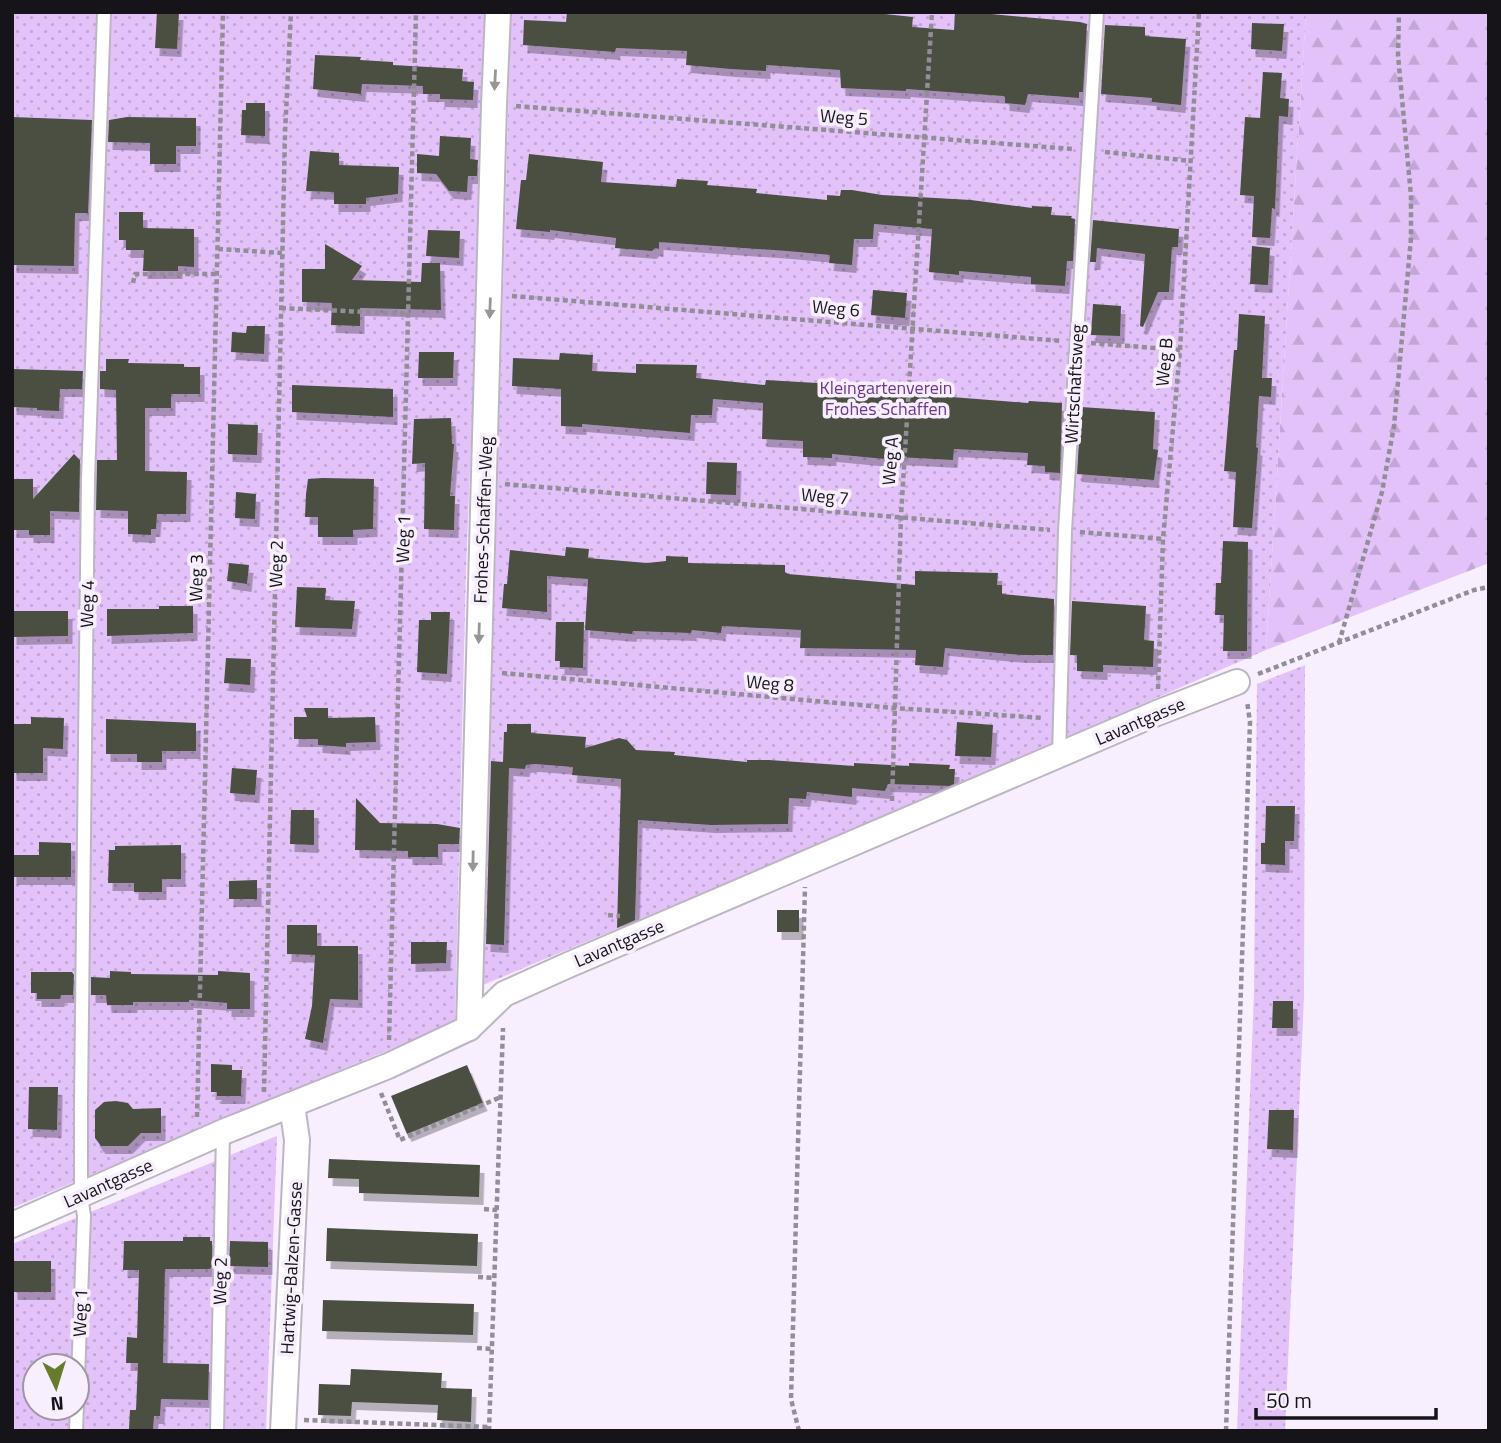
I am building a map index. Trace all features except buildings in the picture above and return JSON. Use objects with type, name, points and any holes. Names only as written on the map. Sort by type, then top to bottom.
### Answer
[{"type":"street","name":"Frohes-Schaffen-Weg","points":[[472,1026],[478,671],[498,12]]},
{"type":"street","name":"Lavantgasse","points":[[12,1225],[223,1132],[381,1069],[472,1026],[504,994],[1157,713],[1237,682]]},
{"type":"street","name":"Hartwig-Balzen-Gasse","points":[[283,1425],[297,1140],[292,1105]]},
{"type":"lane","name":"Weg 4","points":[[81,1196],[88,480],[104,12]]},
{"type":"lane","name":"Wirtschaftsweg","points":[[1059,756],[1065,531],[1097,12]]},
{"type":"lane","name":"Weg 2","points":[[217,1431],[223,1132]]},
{"type":"lane","name":"Weg 1","points":[[76,1431],[84,1216],[81,1196]]},
{"type":"path","name":"Weg 3","points":[[196,1144],[223,12]]},
{"type":"path","name":"Weg 2","points":[[263,1116],[282,253],[291,12]]},
{"type":"path","name":"Weg 1","points":[[381,1069],[416,12]]},
{"type":"path","name":"Weg A","points":[[891,828],[901,516],[932,12]]},
{"type":"path","name":"Weg B","points":[[1157,713],[1163,539],[1180,349],[1199,12]]},
{"type":"path","points":[[1339,642],[1382,492],[1394,426],[1410,237],[1410,196],[1398,55],[1399,12]]},
{"type":"path","name":"Weg 5","points":[[494,105],[1088,150],[1191,161]]},
{"type":"path","points":[[218,249],[282,253]]},
{"type":"path","points":[[133,283],[135,274],[217,274]]},
{"type":"path","name":"Weg 6","points":[[491,294],[1180,349]]},
{"type":"path","points":[[281,308],[408,314]]},
{"type":"path","name":"Weg 7","points":[[484,482],[1163,539]]},
{"type":"path","points":[[1226,1431],[1250,722],[1248,704],[1237,682],[1474,590],[1489,587]]},
{"type":"path","name":"Weg 8","points":[[478,671],[894,708],[1059,719]]},
{"type":"path","points":[[799,1431],[791,1399],[806,864]]},
{"type":"path","points":[[283,1425],[489,1429],[503,1028],[482,1036],[472,1026]]},
{"type":"path","points":[[381,1069],[400,1140],[501,1097]]},
{"type":"path","points":[[484,1209],[497,1210]]},
{"type":"path","points":[[478,1277],[495,1278]]},
{"type":"path","points":[[477,1348],[492,1349]]},
{"type":"green space","points":[[12,12],[488,12],[466,570],[455,1022],[12,1208]]},
{"type":"green space","name":"Kleingartenverein Frohes Schaffen","points":[[511,12],[1306,12],[1266,650],[901,810],[483,985]]},
{"type":"green space","points":[[1306,12],[1489,12],[1489,563],[1266,650]]},
{"type":"green space","points":[[1305,665],[1304,997],[1285,1431],[1237,1431],[1254,992],[1257,684]]},
{"type":"green space","points":[[277,1136],[266,1431],[12,1431],[12,1244]]}]
